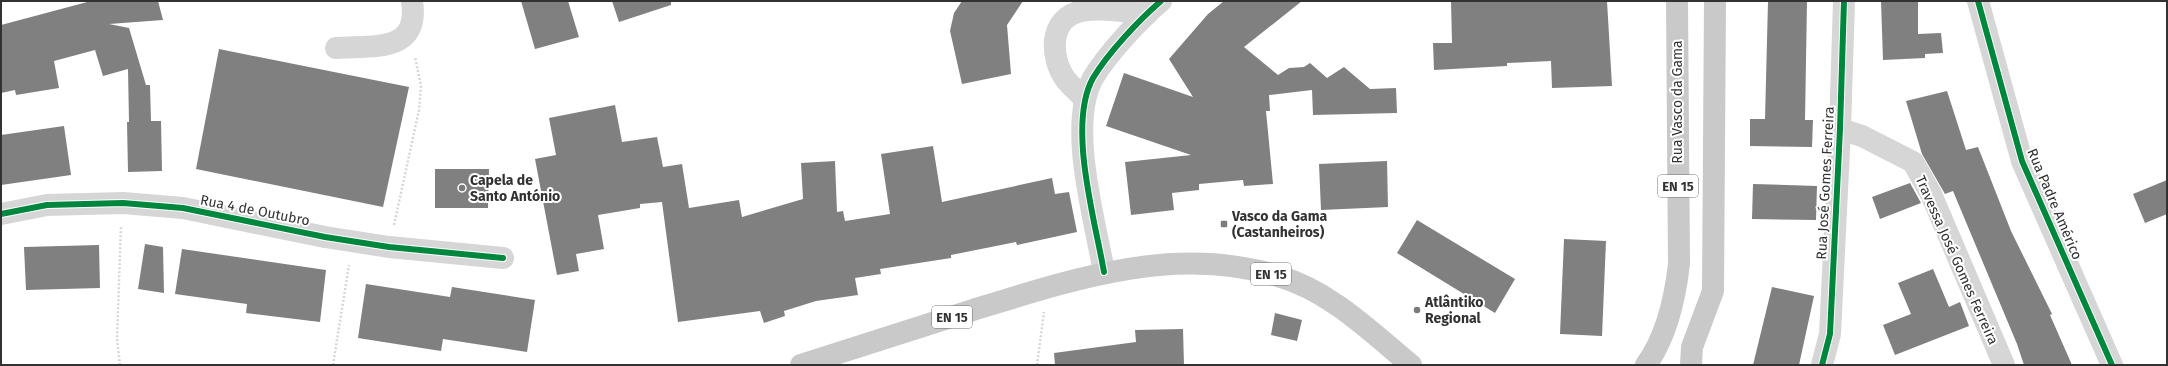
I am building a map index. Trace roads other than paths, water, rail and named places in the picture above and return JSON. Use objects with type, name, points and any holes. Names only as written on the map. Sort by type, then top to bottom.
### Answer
[{"type":"main road","name":"Rua Vasco da Gama","points":[[1646,365],[1663,334],[1674,301],[1679,264],[1677,1]]},
{"type":"main road","name":"EN 15","points":[[1691,365],[1692,348],[1713,291],[1716,1]]},
{"type":"main road","name":"EN 15","points":[[801,365],[1048,287],[1104,272],[1152,264],[1201,262],[1236,266],[1279,276],[1314,291],[1344,309],[1411,365]]},
{"type":"street","points":[[336,48],[394,44],[410,29],[414,13],[412,1]]},
{"type":"street","name":"Rua José Gomes Ferreira","points":[[1822,365],[1830,334],[1840,129],[1844,1]]},
{"type":"street","name":"Rua Padre Américo","points":[[1978,1],[2022,161],[2112,365]]},
{"type":"street","points":[[1104,272],[1083,141],[1082,116],[1085,100],[1093,78],[1123,39],[1154,7]]},
{"type":"street","points":[[1085,100],[1066,80],[1058,63],[1054,47],[1056,33],[1061,23],[1072,14],[1083,11],[1154,7]]},
{"type":"street","name":"Travessa José Gomes Ferreira","points":[[1840,129],[1862,136],[1913,162],[1931,194],[2004,365]]},
{"type":"street","name":"Rua 4 de Outubro","points":[[1,214],[47,205],[123,202],[183,208],[325,237],[389,248],[503,258]]},
{"type":"place","name":"Capela de Santo António","points":[[462,188]]},
{"type":"place","name":"Vasco da Gama (Castanheiros)","points":[[1224,224]]},
{"type":"place","name":"Atlântiko Regional","points":[[1417,310]]}]
